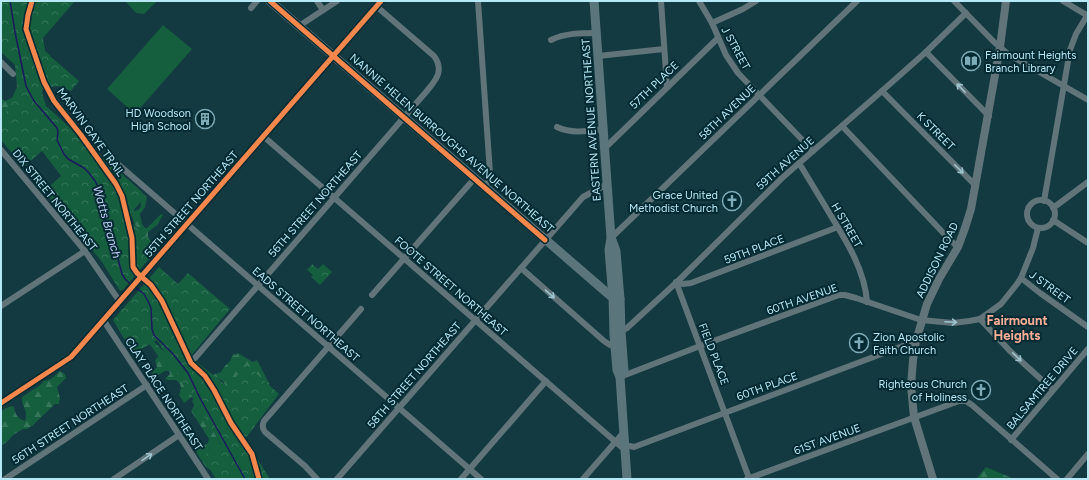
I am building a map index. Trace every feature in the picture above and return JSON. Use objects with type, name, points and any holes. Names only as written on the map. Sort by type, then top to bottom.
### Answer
[{"type":"main road","name":"NANNIE HELEN BURROUGHS AVENUE NORTHEAST","points":[[270,1],[545,240],[606,292],[617,298]]},
{"type":"main road","name":"EASTERN AVENUE NORTHEAST","points":[[594,1],[611,238],[609,250],[617,298],[624,371],[620,377]]},
{"type":"main road","name":"EASTERN AVENUE NORTHEAST","points":[[617,298],[615,346],[617,370],[620,377],[627,479]]},
{"type":"street","points":[[251,8],[257,1]]},
{"type":"street","points":[[317,1],[323,10]]},
{"type":"street","points":[[299,26],[337,1]]},
{"type":"street","name":"55TH STREET NORTHEAST","points":[[1,403],[71,357],[104,321],[381,1]]},
{"type":"street","points":[[478,1],[490,173],[488,181],[484,187]]},
{"type":"street","points":[[661,1],[667,87]]},
{"type":"street","name":"J STREET","points":[[699,1],[712,23],[726,55],[738,73],[813,151]]},
{"type":"street","points":[[712,23],[743,9],[756,1]]},
{"type":"street","name":"58TH AVENUE","points":[[611,238],[857,1]]},
{"type":"street","points":[[954,1],[1010,55],[1088,100]]},
{"type":"street","name":"ADDISON ROAD","points":[[933,479],[914,417],[911,397],[911,378],[916,341],[921,320],[931,295],[958,246],[969,216],[989,116],[1006,1]]},
{"type":"street","points":[[1044,201],[1072,42],[1079,27],[1088,15],[1063,1]]},
{"type":"street","name":"56TH STREET NORTHEAST","points":[[195,358],[435,81],[439,69],[436,59],[376,6]]},
{"type":"street","name":"59TH AVENUE","points":[[621,331],[627,328],[676,282],[782,178],[926,52],[966,13]]},
{"type":"street","points":[[551,40],[564,35],[597,33]]},
{"type":"street","name":"57TH PLACE","points":[[604,148],[718,38]]},
{"type":"street","points":[[598,56],[664,49]]},
{"type":"street","points":[[926,52],[989,116]]},
{"type":"street","points":[[1,62],[14,74]]},
{"type":"street","name":"K STREET","points":[[882,91],[976,186]]},
{"type":"street","points":[[842,126],[950,240],[958,246]]},
{"type":"street","points":[[557,127],[572,132],[603,129]]},
{"type":"street","name":"FOOTE STREET NORTHEAST","points":[[263,136],[546,382],[625,448]]},
{"type":"street","name":"DIX STREET NORTHEAST","points":[[1,150],[85,251],[120,302]]},
{"type":"street","name":"H STREET","points":[[799,163],[850,248],[857,263],[867,302]]},
{"type":"street","name":"EADS STREET NORTHEAST","points":[[119,165],[481,479]]},
{"type":"street","points":[[372,295],[474,178]]},
{"type":"street","points":[[1053,208],[1088,182]]},
{"type":"street","name":"58TH STREET NORTHEAST","points":[[337,479],[582,197],[607,184]]},
{"type":"street","points":[[1034,202],[1048,202],[1053,208],[1053,220],[1049,226],[1038,228],[1033,226],[1028,221],[1027,213],[1029,207],[1034,202]]},
{"type":"street","points":[[1053,220],[1088,243]]},
{"type":"street","name":"59TH PLACE","points":[[676,282],[683,284],[691,283],[838,227]]},
{"type":"street","name":"60TH AVENUE","points":[[620,377],[839,295],[848,296],[921,320],[953,323],[980,319],[1006,299],[1021,278],[1034,248],[1038,228]]},
{"type":"street","points":[[1,306],[85,251]]},
{"type":"street","points":[[521,268],[604,341],[615,346]]},
{"type":"street","name":"J STREET","points":[[1021,278],[1088,327]]},
{"type":"street","name":"FIELD PLACE","points":[[676,282],[725,412],[748,479]]},
{"type":"street","points":[[316,479],[305,466],[265,432],[263,428],[264,421],[361,309]]},
{"type":"street","points":[[980,319],[1010,351],[1053,390]]},
{"type":"street","name":"CLAY PLACE NORTHEAST","points":[[104,321],[208,479]]},
{"type":"street","name":"60TH PLACE","points":[[625,448],[634,447],[916,341]]},
{"type":"street","name":"BALSAMTREE DRIVE","points":[[1012,440],[1088,349]]},
{"type":"street","points":[[461,479],[546,382]]},
{"type":"street","name":"56TH STREET NORTHEAST","points":[[5,479],[146,386]]},
{"type":"street","name":"61ST AVENUE","points":[[748,479],[959,400],[966,401],[1057,479]]},
{"type":"street","points":[[583,479],[624,432]]},
{"type":"street","points":[[114,479],[180,436]]},
{"type":"street","points":[[1067,479],[1088,454]]},
{"type":"green space","points":[[1,1],[75,1],[43,38],[45,51],[79,81],[71,91],[59,86],[43,88],[42,93],[46,106],[142,192],[144,198],[127,218],[158,248],[123,290],[120,291],[102,262],[44,191],[61,176],[42,151],[24,167],[1,140],[1,117],[5,114],[17,87],[15,65],[1,52]]},
{"type":"green space","points":[[125,1],[157,1],[144,14],[136,13]]},
{"type":"green space","points":[[163,25],[192,49],[135,114],[107,89]]},
{"type":"green space","points":[[19,97],[1,136],[1,98],[5,101],[11,98]]},
{"type":"green space","points":[[141,193],[147,198],[145,207],[140,214],[142,224],[145,228],[147,228],[161,214],[163,215],[157,225],[148,232],[152,245],[135,225],[130,212],[138,210],[141,207]]},
{"type":"green space","points":[[312,264],[318,269],[323,264],[332,272],[320,285],[311,277],[313,275],[307,270]]},
{"type":"green space","points":[[159,267],[178,284],[188,273],[230,309],[190,357],[227,386],[247,365],[279,394],[245,439],[270,479],[216,479],[202,457],[221,444],[157,340],[133,354],[113,320]]},
{"type":"green space","points":[[121,309],[125,310],[170,357],[207,418],[221,445],[213,472],[206,467],[196,452],[208,443],[209,439],[191,411],[194,406],[192,402],[194,398],[192,397],[184,403],[179,395],[181,388],[180,384],[176,380],[165,379],[170,374],[169,371],[165,371],[153,378],[150,377],[157,367],[155,360],[158,356],[151,346],[120,313]]},
{"type":"green space","points":[[238,353],[253,362],[257,360],[269,383],[255,421],[254,428],[249,433],[235,387],[225,386],[224,382],[213,375],[221,372],[230,361],[233,354],[236,355]]},
{"type":"green space","points":[[60,371],[65,374],[66,378],[57,387],[60,398],[59,404],[55,404],[32,426],[13,435],[1,446],[1,412],[11,406],[14,407],[17,416],[25,421],[26,411],[22,397],[44,381],[51,379]]},
{"type":"green space","points":[[986,467],[1014,479],[976,479]]},
{"type":"waterway","name":"Watts Branch","points":[[10,1],[26,86],[34,101],[57,128],[57,140],[64,154],[68,159],[84,168],[95,181],[100,190],[109,235],[117,255],[122,274],[132,285]]},
{"type":"waterway","name":"Watts Branch","points":[[135,287],[144,294],[151,308],[152,329],[154,335],[173,354],[188,373],[200,398],[245,479]]},
{"type":"cycle path","name":"MARVIN GAYE TRAIL","points":[[32,1],[26,29],[44,82],[54,101],[81,135],[116,184],[122,196],[132,238],[133,267],[137,273],[151,285],[162,301],[191,363],[205,376],[231,423],[252,454],[259,479]]},
{"type":"cycle path","points":[[270,1],[545,240]]},
{"type":"cycle path","points":[[1,403],[71,357],[381,1]]},
{"type":"place","name":"Fairmount Heights Branch Library","points":[[971,61]]},
{"type":"place","name":"HD Woodson High School","points":[[205,119]]},
{"type":"place","name":"Grace United Methodist Church","points":[[732,201]]},
{"type":"place","name":"Zion Apostolic Faith Church","points":[[859,343]]},
{"type":"place","name":"Righteous Church of Holiness","points":[[981,390]]},
{"type":"district","name":"Fairmount Heights","points":[[1017,328]]}]
